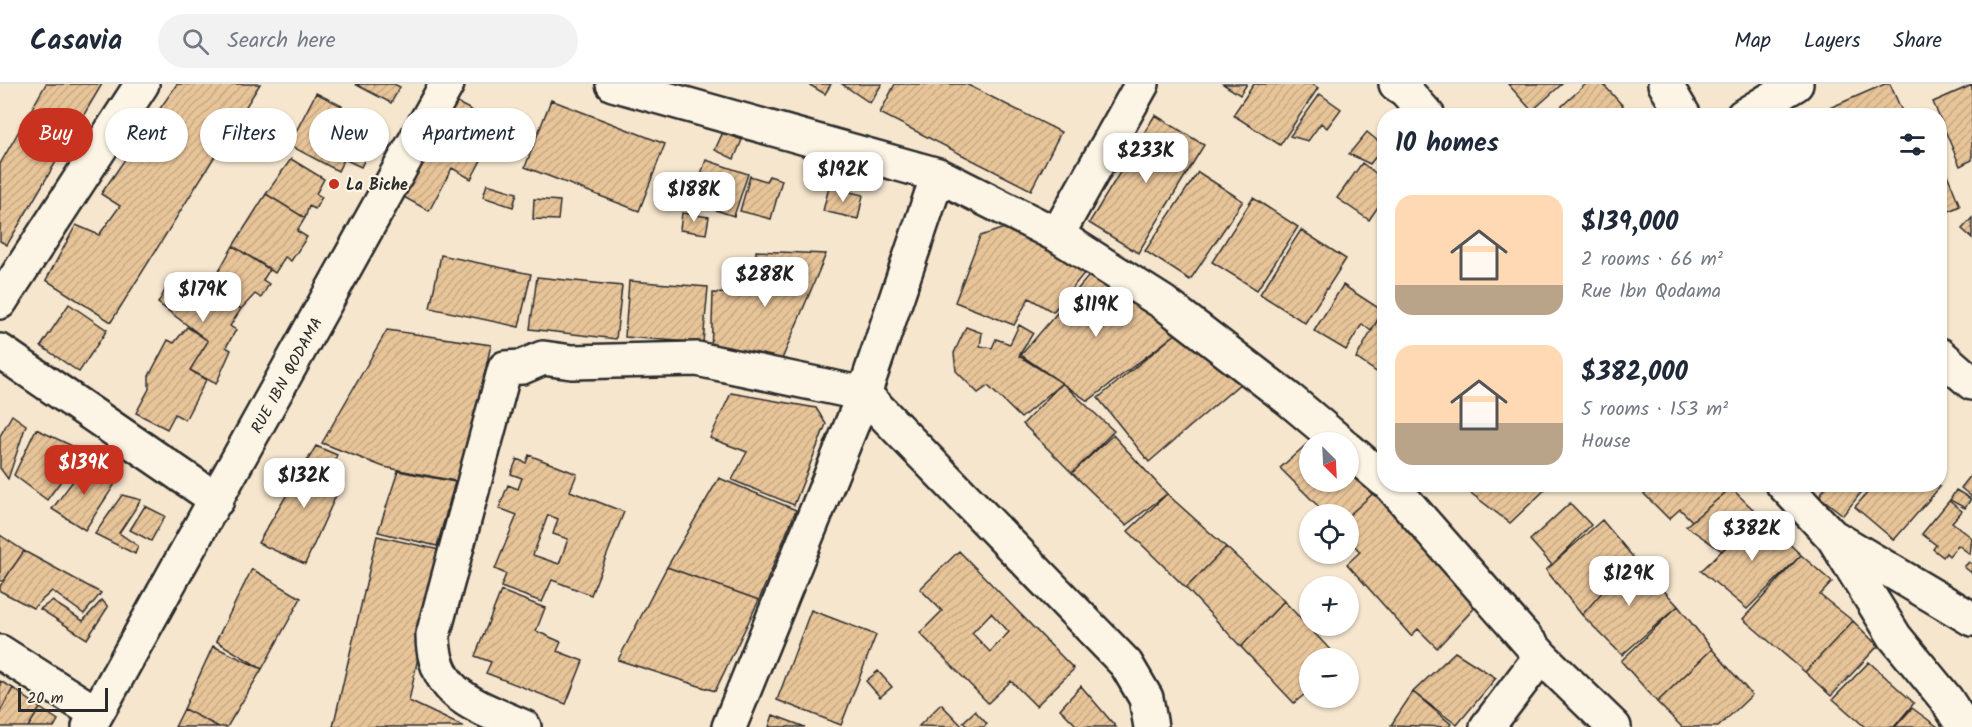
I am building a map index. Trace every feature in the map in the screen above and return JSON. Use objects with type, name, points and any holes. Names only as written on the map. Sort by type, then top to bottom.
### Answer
[{"type":"street","points":[[0,302],[142,84]]},
{"type":"street","name":"RUE IBN QODAMA","points":[[92,720],[217,500],[447,84]]},
{"type":"street","points":[[613,84],[938,175],[1057,235],[1164,303],[1328,432]]},
{"type":"street","points":[[1057,235],[1142,84]]},
{"type":"street","points":[[1665,84],[1679,108]]},
{"type":"street","points":[[1756,108],[1796,84]]},
{"type":"street","points":[[1406,86],[1422,108]]},
{"type":"street","points":[[729,727],[864,394],[938,175]]},
{"type":"street","points":[[0,351],[217,500]]},
{"type":"street","points":[[524,727],[468,701],[437,670],[433,656],[433,635],[505,368],[522,367],[543,358],[572,362],[697,359],[864,394],[1126,664],[1146,698],[1151,727]]},
{"type":"street","points":[[1947,361],[1972,383]]},
{"type":"street","points":[[1359,457],[1377,471]]},
{"type":"street","points":[[1402,492],[1540,656],[1614,727]]},
{"type":"street","points":[[1791,492],[1832,536],[1895,637],[1946,699],[1964,727]]},
{"type":"street","points":[[1832,536],[1972,619]]},
{"type":"street","points":[[0,652],[92,720]]},
{"type":"street","points":[[1487,727],[1540,656]]},
{"type":"building","points":[[46,84],[102,84],[88,108],[32,108]]},
{"type":"building","points":[[177,84],[260,84],[245,108],[200,108],[200,162],[211,162],[111,322],[46,280],[76,225],[99,235],[120,206],[101,194],[123,162],[188,162],[188,108],[160,108]]},
{"type":"building","points":[[355,84],[394,84],[400,87],[391,103]]},
{"type":"building","points":[[808,84],[831,84],[825,94]]},
{"type":"building","points":[[842,84],[882,84],[870,103]]},
{"type":"building","points":[[895,84],[966,84],[1061,132],[1031,190],[880,113]]},
{"type":"building","points":[[1223,84],[1247,84],[1240,95]]},
{"type":"building","points":[[1254,84],[1312,84],[1318,88],[1280,145],[1233,115]]},
{"type":"building","points":[[1508,84],[1562,84],[1535,108],[1529,108]]},
{"type":"building","points":[[1586,84],[1603,84],[1625,108],[1560,108]]},
{"type":"building","points":[[1885,84],[1890,84],[1900,108],[1830,108]]},
{"type":"building","points":[[1972,85],[1972,160],[1960,166],[1947,135],[1947,108],[1936,108],[1933,102]]},
{"type":"building","points":[[316,93],[342,106],[341,108],[309,108],[309,156],[297,149],[297,130]]},
{"type":"building","points":[[1320,94],[1341,109],[1327,128],[1321,123],[1308,141],[1290,136]]},
{"type":"building","points":[[452,100],[467,108],[448,108]]},
{"type":"building","points":[[551,100],[665,144],[639,211],[525,167],[527,162],[536,162],[536,139]]},
{"type":"building","points":[[1155,115],[1204,145],[1138,253],[1089,223]]},
{"type":"building","points":[[723,132],[742,140],[734,159],[715,150]]},
{"type":"building","points":[[1367,132],[1377,140],[1377,155],[1370,164],[1349,154]]},
{"type":"building","points":[[18,133],[18,162],[56,162],[7,245],[0,241],[0,164]]},
{"type":"building","points":[[706,160],[748,174],[734,216],[691,202]]},
{"type":"building","points":[[289,162],[296,162],[324,179],[316,194],[322,197],[315,209],[309,206],[305,218],[266,194]]},
{"type":"building","points":[[321,162],[342,162],[338,171]]},
{"type":"building","points":[[350,162],[364,162],[361,167]]},
{"type":"building","points":[[418,162],[480,162],[471,179],[452,168],[429,211],[400,195]]},
{"type":"building","points":[[1362,163],[1377,174],[1377,208],[1369,220],[1337,198]]},
{"type":"building","points":[[1198,172],[1243,201],[1190,280],[1145,251]]},
{"type":"building","points":[[1947,174],[1960,206],[1947,212]]},
{"type":"building","points":[[750,176],[766,181],[769,176],[782,180],[771,219],[740,211]]},
{"type":"building","points":[[487,184],[517,193],[513,207],[483,197]]},
{"type":"building","points":[[829,187],[863,195],[858,219],[823,211]]},
{"type":"building","points":[[266,194],[305,218],[297,231],[307,237],[291,261],[285,257],[275,273],[233,246]]},
{"type":"building","points":[[1253,198],[1298,227],[1257,290],[1212,262]]},
{"type":"building","points":[[534,199],[560,201],[558,220],[533,219]]},
{"type":"building","points":[[682,213],[709,217],[706,234],[680,230]]},
{"type":"building","points":[[1972,218],[1972,238],[1962,229]]},
{"type":"building","points":[[1017,224],[1089,267],[1053,312],[1029,298],[1014,325],[955,302],[980,236]]},
{"type":"building","points":[[1301,230],[1346,259],[1305,323],[1260,294]]},
{"type":"building","points":[[233,246],[270,269],[263,280],[269,284],[261,298],[255,294],[241,309],[209,288]]},
{"type":"building","points":[[756,251],[826,254],[780,364],[711,355],[713,293],[755,294]]},
{"type":"building","points":[[441,255],[531,274],[519,327],[430,308]]},
{"type":"building","points":[[1094,270],[1177,333],[1088,401],[1021,355]]},
{"type":"building","points":[[174,274],[204,294],[209,288],[241,309],[230,326],[236,330],[226,347],[231,350],[216,384],[190,370],[208,341],[158,303]]},
{"type":"building","points":[[537,277],[622,286],[616,339],[530,329]]},
{"type":"building","points":[[629,281],[708,287],[703,343],[625,337]]},
{"type":"building","points":[[1343,285],[1377,307],[1377,321],[1371,331],[1362,324],[1346,350],[1314,331]]},
{"type":"building","points":[[69,304],[107,330],[79,372],[41,346]]},
{"type":"building","points":[[1377,321],[1377,372],[1356,358]]},
{"type":"building","points":[[1019,325],[1033,333],[1019,356],[1062,383],[1021,418],[988,386],[978,393],[956,371],[954,353],[966,327],[982,333],[980,346],[992,348],[996,339],[1010,344]]},
{"type":"building","points":[[187,327],[208,341],[190,370],[206,380],[185,420],[175,414],[167,429],[136,413],[149,389],[149,376],[168,340],[174,343]]},
{"type":"building","points":[[387,330],[491,345],[460,482],[384,467],[322,443]]},
{"type":"building","points":[[1177,333],[1242,382],[1149,462],[1098,398]]},
{"type":"building","points":[[1062,383],[1114,431],[1072,473],[1023,424]]},
{"type":"building","points":[[731,393],[816,408],[826,424],[794,505],[732,480],[747,452],[710,438]]},
{"type":"building","points":[[12,415],[26,425],[8,479],[0,468],[0,436]]},
{"type":"building","points":[[36,429],[83,451],[47,500],[14,475]]},
{"type":"building","points":[[1113,435],[1167,494],[1126,525],[1072,473]]},
{"type":"building","points":[[316,446],[337,455],[328,473],[343,480],[305,564],[258,543]]},
{"type":"building","points":[[1299,451],[1299,487],[1280,468]]},
{"type":"building","points":[[529,455],[577,474],[570,491],[624,512],[591,595],[552,580],[542,602],[501,587],[506,574],[495,569],[517,515],[499,508],[508,485],[518,489],[522,478],[511,474],[517,459],[526,463]],"holes":[[[548,515],[558,519],[553,534],[568,539],[559,564],[533,555]]]},
{"type":"building","points":[[88,461],[115,484],[85,530],[52,509]]},
{"type":"building","points":[[398,471],[455,482],[437,546],[378,532]]},
{"type":"building","points":[[1359,472],[1377,488],[1359,506],[1359,504],[1316,504],[1304,492],[1359,492]]},
{"type":"building","points":[[1972,474],[1972,497],[1961,488]]},
{"type":"building","points":[[719,478],[796,510],[759,600],[667,567]]},
{"type":"building","points":[[1377,490],[1483,599],[1437,648],[1418,629],[1411,636],[1347,564],[1359,564],[1359,506]]},
{"type":"building","points":[[1956,490],[1971,499],[1965,508],[1950,500]]},
{"type":"building","points":[[1469,492],[1543,492],[1510,523]]},
{"type":"building","points":[[1642,492],[1726,492],[1692,521],[1680,509],[1669,519]]},
{"type":"building","points":[[1726,492],[1735,492],[1759,515],[1722,551],[1686,526]]},
{"type":"building","points":[[1822,492],[1862,492],[1843,515],[1819,496]]},
{"type":"building","points":[[1868,492],[1936,492],[1894,540],[1855,507]]},
{"type":"building","points":[[1167,494],[1226,547],[1186,588],[1128,531]]},
{"type":"building","points":[[122,495],[141,500],[119,533],[138,546],[135,554],[95,534]]},
{"type":"building","points":[[1949,501],[1962,511],[1952,522],[1972,538],[1970,554],[1958,545],[1949,556],[1946,553],[1943,557],[1933,549],[1936,545],[1922,534]]},
{"type":"building","points":[[1570,503],[1591,525],[1552,565],[1530,540]]},
{"type":"building","points":[[145,506],[165,516],[151,541],[130,530]]},
{"type":"building","points":[[1759,515],[1801,555],[1747,609],[1701,571]]},
{"type":"building","points":[[1602,520],[1633,557],[1582,615],[1546,570]]},
{"type":"building","points":[[0,535],[24,551],[3,582],[0,580]]},
{"type":"building","points":[[377,536],[440,550],[409,701],[464,727],[333,727]]},
{"type":"building","points":[[1226,547],[1284,601],[1241,647],[1186,588]]},
{"type":"building","points":[[24,551],[101,593],[84,614],[52,591],[33,608],[0,591],[0,586]]},
{"type":"building","points":[[959,551],[1074,669],[1036,706],[1011,681],[988,703],[920,633],[942,611],[920,589]],"holes":[[[991,613],[1009,632],[990,652],[972,633]]]},
{"type":"building","points":[[1801,555],[1832,582],[1820,595],[1853,621],[1805,672],[1743,619]]},
{"type":"building","points":[[1633,557],[1678,606],[1622,655],[1582,615]]},
{"type":"building","points":[[1969,562],[1972,564],[1972,573],[1964,567]]},
{"type":"building","points":[[667,567],[759,600],[715,691],[618,660]]},
{"type":"building","points":[[252,569],[301,598],[262,669],[216,641]]},
{"type":"building","points":[[501,591],[545,608],[536,631],[561,642],[557,651],[583,661],[566,704],[486,673],[491,662],[475,656]]},
{"type":"building","points":[[102,600],[108,607],[87,639],[40,609],[52,601],[83,621]]},
{"type":"building","points":[[1284,601],[1299,617],[1299,636],[1317,636],[1329,648],[1299,648],[1299,699],[1294,703],[1241,647]]},
{"type":"building","points":[[1678,606],[1712,649],[1657,702],[1621,661]]},
{"type":"building","points":[[811,610],[876,635],[841,725],[777,700]]},
{"type":"building","points":[[1853,621],[1878,646],[1831,696],[1805,672]]},
{"type":"building","points":[[213,646],[262,669],[227,727],[219,727],[184,709]]},
{"type":"building","points":[[1712,649],[1752,695],[1718,727],[1682,727],[1657,702]]},
{"type":"building","points":[[1455,652],[1496,678],[1457,725],[1413,692]]},
{"type":"building","points":[[1869,662],[1914,703],[1894,727],[1865,727],[1833,699]]},
{"type":"building","points":[[878,671],[892,687],[880,697],[866,681]]},
{"type":"building","points":[[0,681],[13,688],[0,712]]},
{"type":"building","points":[[1081,686],[1116,727],[1078,727],[1060,709]]},
{"type":"building","points":[[13,688],[40,708],[28,727],[0,727],[0,712]]},
{"type":"building","points":[[1413,692],[1451,724],[1449,727],[1391,725]]},
{"type":"building","points":[[941,704],[963,727],[919,726]]},
{"type":"building","points":[[40,708],[58,720],[54,727],[28,727]]},
{"type":"building","points":[[1912,708],[1938,727],[1895,727]]},
{"type":"building","points":[[184,709],[219,727],[175,727]]},
{"type":"building","points":[[975,711],[987,724],[984,727],[968,727],[963,722]]},
{"type":"building","points":[[773,715],[805,727],[769,727]]},
{"type":"place","name":"La Biche","points":[[334,184]]}]
